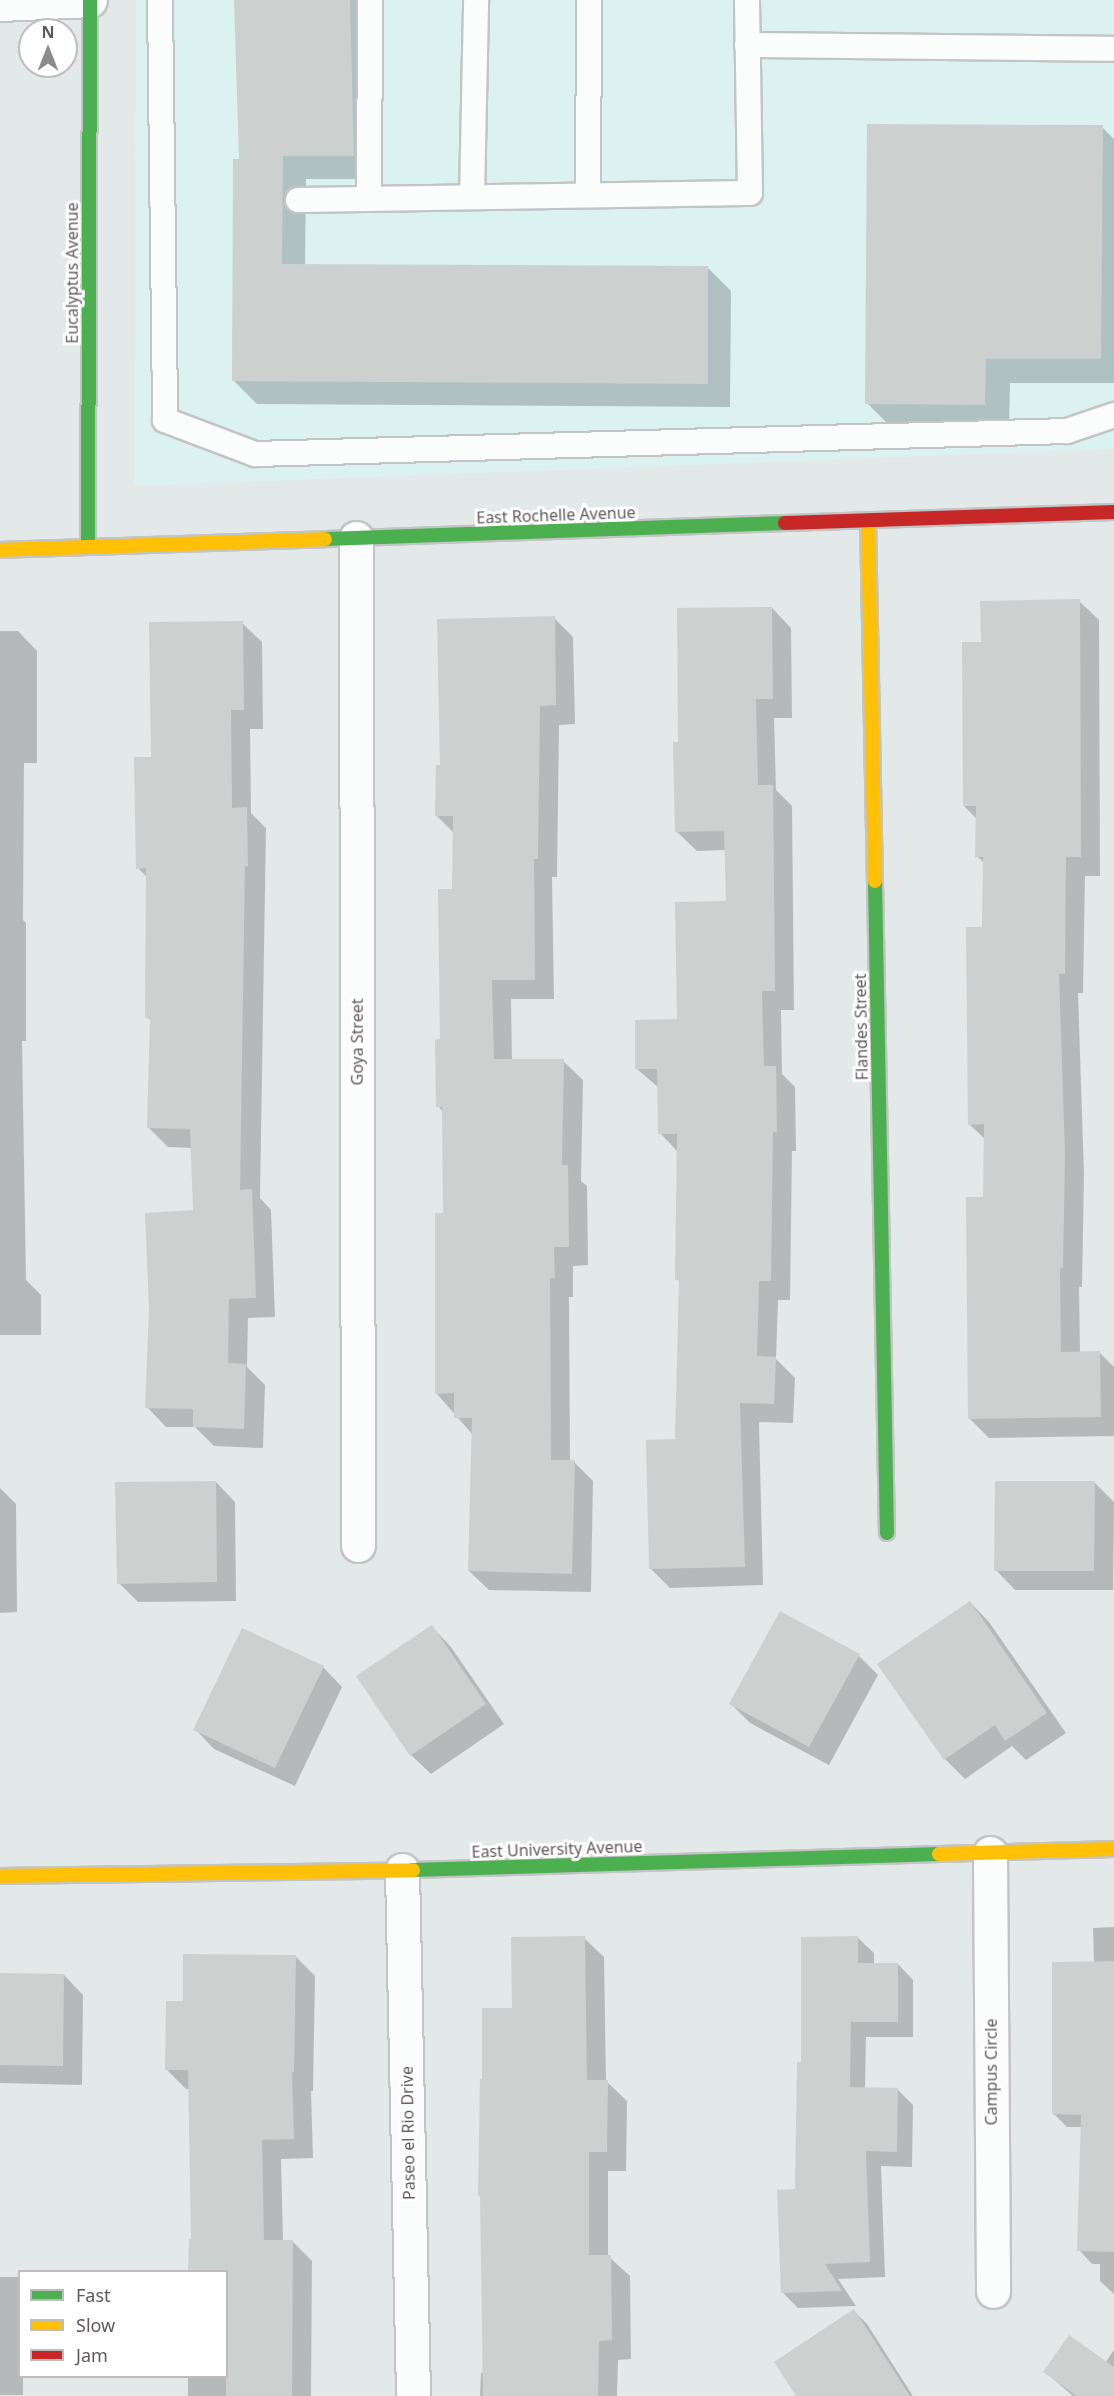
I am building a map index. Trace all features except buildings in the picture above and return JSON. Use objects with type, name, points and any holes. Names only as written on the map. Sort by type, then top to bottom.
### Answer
[{"type":"street","points":[[0,4],[90,0]]},
{"type":"street","name":"Eucalyptus Avenue","points":[[88,546],[90,0]]},
{"type":"street","name":"East Rochelle Avenue","points":[[0,550],[1114,513]]},
{"type":"street","name":"Flandes Street","points":[[868,520],[887,1533]]},
{"type":"street","name":"Goya Street","points":[[356,538],[358,1545]]},
{"type":"street","name":"East University Avenue","points":[[0,1876],[402,1870],[1114,1849]]},
{"type":"street","name":"Campus Circle","points":[[990,1853],[993,2291]]},
{"type":"street","name":"Paseo el Rio Drive","points":[[402,1870],[413,2396]]},
{"type":"lane","points":[[160,0],[165,420],[255,454],[1067,431],[1114,415]]},
{"type":"lane","points":[[369,199],[370,0]]},
{"type":"lane","points":[[472,197],[476,0]]},
{"type":"lane","points":[[588,195],[589,0]]},
{"type":"lane","points":[[298,200],[750,193],[747,0]]},
{"type":"lane","points":[[747,45],[1114,49]]},
{"type":"shaded area","points":[[136,0],[1114,0],[1114,449],[134,486]]},
{"type":"traffic: fast","points":[[88,546],[90,0]]},
{"type":"traffic: fast","points":[[325,539],[785,523]]},
{"type":"traffic: fast","points":[[875,881],[887,1533]]},
{"type":"traffic: fast","points":[[413,1870],[939,1854]]},
{"type":"traffic: slow","points":[[868,520],[875,881]]},
{"type":"traffic: slow","points":[[0,550],[325,539]]},
{"type":"traffic: slow","points":[[939,1854],[1114,1849]]},
{"type":"traffic: slow","points":[[0,1876],[413,1870]]},
{"type":"traffic: jam","points":[[785,523],[1114,512]]}]
